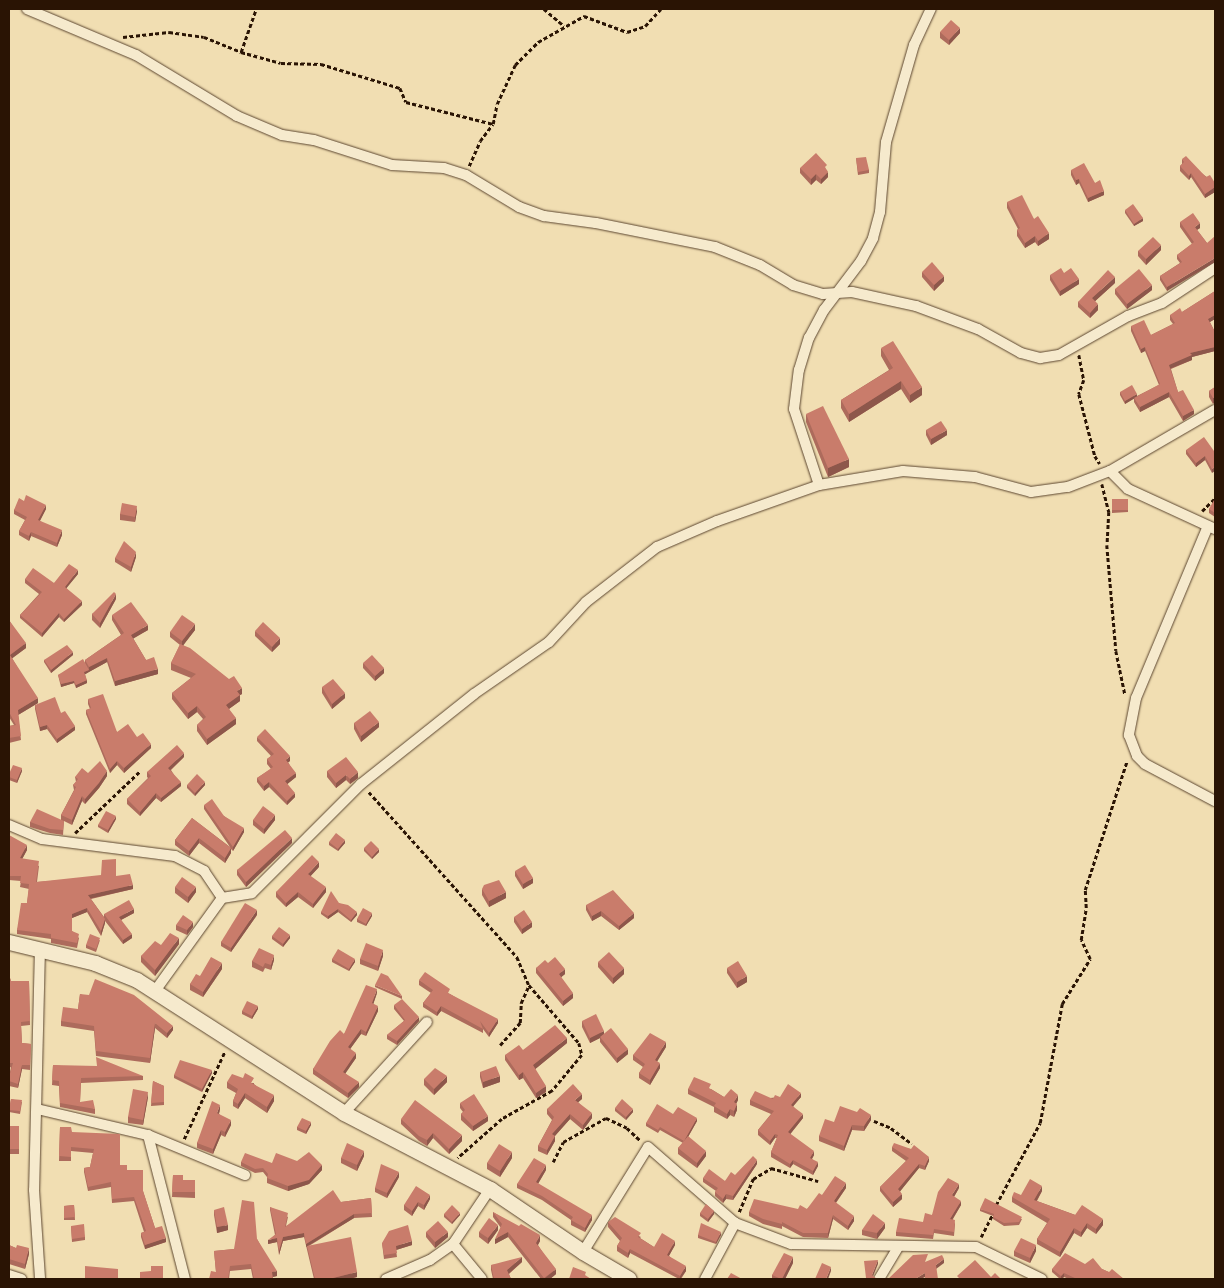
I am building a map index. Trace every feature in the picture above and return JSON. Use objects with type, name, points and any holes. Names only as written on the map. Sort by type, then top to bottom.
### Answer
[{"type":"street","points":[[27,9],[149,62],[222,108],[262,128],[392,165],[444,168],[466,174],[534,213],[715,247],[760,265],[793,285],[823,294],[837,292],[865,294],[916,306],[978,329],[1021,353],[1040,358],[1058,355],[1128,316],[1162,303],[1215,268]]},
{"type":"street","points":[[819,485],[797,422],[794,396],[809,338],[837,292],[861,261],[873,238],[880,212],[886,142],[914,45],[931,9]]},
{"type":"street","points":[[155,991],[222,898],[252,893],[361,784],[474,694],[549,642],[586,602],[637,560],[657,547],[717,521],[819,485],[903,470],[925,470],[975,477],[1032,492],[1068,487],[1110,471],[1215,410]]},
{"type":"street","points":[[1110,471],[1128,489],[1191,520],[1212,527],[1136,698],[1129,735],[1137,756],[1146,764],[1215,801]]},
{"type":"street","points":[[9,825],[42,839],[175,856],[204,871],[222,898]]},
{"type":"street","points":[[9,942],[40,948],[102,965],[155,991],[344,1113],[490,1189],[583,1252],[628,1279]]},
{"type":"street","points":[[40,948],[34,1190],[40,1279]]},
{"type":"street","points":[[344,1113],[427,1022]]},
{"type":"street","points":[[37,1109],[148,1136],[180,1147],[245,1176]]},
{"type":"street","points":[[148,1136],[185,1279]]},
{"type":"street","points":[[583,1252],[648,1147],[735,1223],[790,1244],[976,1247],[1042,1279]]},
{"type":"street","points":[[386,1279],[430,1260],[453,1244],[490,1189]]},
{"type":"street","points":[[704,1279],[735,1223]]},
{"type":"street","points":[[453,1244],[482,1279]]},
{"type":"street","points":[[879,1279],[898,1246]]},
{"type":"street","points":[[9,1275],[21,1279]]},
{"type":"path","points":[[241,52],[256,9]]},
{"type":"path","points":[[544,9],[564,26]]},
{"type":"path","points":[[466,174],[480,141],[494,124],[498,104],[515,65],[538,42],[558,34],[564,26],[584,16],[626,32],[645,26],[661,9]]},
{"type":"path","points":[[99,40],[169,32],[204,37],[241,52],[281,63],[321,64],[400,88],[406,102],[494,124]]},
{"type":"path","points":[[1077,344],[1084,380],[1079,394],[1095,456],[1101,465],[1100,475],[1108,512],[1107,544],[1116,652],[1126,698]]},
{"type":"path","points":[[1191,520],[1215,498]]},
{"type":"path","points":[[976,1247],[1040,1123],[1062,1004],[1090,959],[1081,940],[1086,908],[1085,890],[1119,777],[1128,768],[1127,759]]},
{"type":"path","points":[[64,841],[121,792],[140,771]]},
{"type":"path","points":[[361,784],[513,952],[530,984],[579,1043],[582,1055],[552,1091],[502,1119],[448,1167]]},
{"type":"path","points":[[500,1045],[520,1023],[521,1002],[530,984]]},
{"type":"path","points":[[180,1147],[230,1041]]},
{"type":"path","points":[[553,1162],[563,1142],[606,1118],[627,1128],[648,1147]]},
{"type":"path","points":[[874,1121],[892,1128],[912,1144]]},
{"type":"path","points":[[735,1223],[753,1179],[771,1168],[818,1181]]},
{"type":"building","points":[[951,20],[960,28],[949,40],[940,32]]},
{"type":"building","points":[[816,153],[827,165],[825,167],[828,172],[821,179],[816,174],[811,179],[800,168]]},
{"type":"building","points":[[1186,156],[1206,177],[1210,175],[1215,183],[1215,187],[1205,194],[1191,173],[1189,176],[1180,166],[1184,162],[1182,159]]},
{"type":"building","points":[[866,157],[869,170],[858,172],[856,158]]},
{"type":"building","points":[[1084,163],[1095,183],[1100,180],[1104,191],[1088,198],[1079,179],[1076,180],[1071,170]]},
{"type":"building","points":[[1022,195],[1034,219],[1038,216],[1049,233],[1038,241],[1035,236],[1025,243],[1017,230],[1020,228],[1007,202]]},
{"type":"building","points":[[1133,204],[1143,218],[1134,224],[1125,210]]},
{"type":"building","points":[[1193,213],[1200,223],[1195,227],[1207,243],[1215,236],[1215,258],[1167,287],[1160,276],[1182,262],[1177,255],[1194,242],[1180,222]]},
{"type":"building","points":[[1153,237],[1161,245],[1146,259],[1138,251]]},
{"type":"building","points":[[932,262],[944,276],[934,285],[922,272]]},
{"type":"building","points":[[1061,268],[1064,273],[1071,268],[1079,279],[1060,291],[1050,275]]},
{"type":"building","points":[[1139,269],[1152,285],[1127,304],[1115,289]]},
{"type":"building","points":[[1108,270],[1115,277],[1092,298],[1098,304],[1090,313],[1078,302]]},
{"type":"building","points":[[1215,291],[1215,315],[1208,319],[1215,332],[1215,347],[1190,353],[1192,355],[1169,365],[1178,392],[1183,390],[1194,410],[1183,416],[1169,392],[1140,407],[1134,398],[1160,384],[1145,347],[1141,349],[1131,326],[1144,320],[1151,335],[1175,323],[1170,315],[1180,308],[1182,312]]},
{"type":"building","points":[[893,341],[922,387],[910,395],[901,381],[849,414],[841,400],[893,368],[881,348]]},
{"type":"building","points":[[1132,385],[1137,394],[1125,401],[1120,392]]},
{"type":"building","points":[[1215,387],[1215,397],[1213,398],[1209,391]]},
{"type":"building","points":[[823,406],[849,459],[828,468],[806,414]]},
{"type":"building","points":[[941,421],[947,430],[931,439],[926,430]]},
{"type":"building","points":[[1204,437],[1215,450],[1215,467],[1212,469],[1205,456],[1196,463],[1186,450]]},
{"type":"building","points":[[26,495],[46,505],[38,520],[62,530],[57,543],[31,532],[29,536],[19,531],[27,517],[14,510],[19,498],[24,501]]},
{"type":"building","points":[[1112,499],[1128,499],[1128,510],[1112,510]]},
{"type":"building","points":[[1215,501],[1215,513],[1209,509]]},
{"type":"building","points":[[122,503],[137,506],[135,517],[120,514]]},
{"type":"building","points":[[124,541],[136,552],[131,567],[115,558]]},
{"type":"building","points":[[69,564],[78,570],[65,587],[82,601],[64,619],[59,613],[42,633],[20,615],[42,592],[25,579],[33,568],[54,583]]},
{"type":"building","points":[[114,592],[116,594],[100,623],[92,614]]},
{"type":"building","points":[[131,602],[148,625],[131,635],[146,660],[154,657],[158,669],[115,681],[107,658],[89,667],[85,660],[124,633],[112,615]]},
{"type":"building","points":[[182,615],[195,624],[182,641],[170,632]]},
{"type":"building","points":[[9,620],[26,643],[10,655],[38,698],[18,710],[21,736],[9,738],[9,726],[16,725],[9,712]]},
{"type":"building","points":[[263,622],[280,638],[272,647],[255,631]]},
{"type":"building","points":[[180,644],[190,648],[229,679],[234,676],[242,688],[237,691],[240,695],[226,705],[236,718],[207,739],[197,725],[206,717],[197,706],[188,713],[172,693],[196,674],[171,663]]},
{"type":"building","points":[[67,645],[73,652],[51,670],[44,660]]},
{"type":"building","points":[[372,655],[384,668],[375,676],[363,663]]},
{"type":"building","points":[[83,659],[89,670],[84,672],[87,680],[76,685],[74,681],[61,684],[58,675]]},
{"type":"building","points":[[333,679],[345,693],[332,704],[322,687]]},
{"type":"building","points":[[103,694],[117,732],[128,724],[137,737],[143,733],[151,744],[124,768],[117,761],[110,769],[86,710],[91,708],[88,699]]},
{"type":"building","points":[[55,697],[61,713],[65,711],[75,726],[57,739],[47,725],[40,727],[35,705]]},
{"type":"building","points":[[370,711],[379,722],[361,736],[354,723]]},
{"type":"building","points":[[265,729],[290,756],[286,760],[296,773],[285,781],[295,793],[287,801],[269,782],[264,786],[257,778],[273,767],[267,759],[274,754],[257,737]]},
{"type":"building","points":[[177,745],[184,753],[168,768],[181,782],[161,798],[156,793],[140,812],[127,799],[151,776],[147,772]]},
{"type":"building","points":[[346,757],[358,772],[350,779],[346,775],[336,783],[327,771]]},
{"type":"building","points":[[100,761],[107,771],[99,783],[85,799],[82,796],[72,820],[61,815],[76,787],[73,785],[78,779],[75,777],[82,768],[88,773]]},
{"type":"building","points":[[13,765],[22,768],[17,780],[9,777]]},
{"type":"building","points":[[197,774],[205,782],[195,793],[187,785]]},
{"type":"building","points":[[212,799],[224,816],[244,828],[233,847],[204,805]]},
{"type":"building","points":[[263,806],[275,815],[264,829],[253,820]]},
{"type":"building","points":[[37,809],[64,821],[63,830],[50,829],[30,822]]},
{"type":"building","points":[[106,811],[116,816],[108,830],[98,825]]},
{"type":"building","points":[[192,818],[231,848],[225,858],[199,838],[189,851],[175,840]]},
{"type":"building","points":[[285,830],[292,838],[246,882],[237,870]]},
{"type":"building","points":[[336,833],[345,840],[338,849],[329,842]]},
{"type":"building","points":[[9,835],[27,845],[20,858],[39,861],[36,882],[101,875],[102,860],[116,859],[116,876],[130,874],[133,885],[88,895],[105,919],[101,931],[87,908],[72,914],[72,931],[79,934],[77,943],[51,938],[51,934],[17,930],[21,903],[27,903],[29,884],[20,883],[21,876],[9,876]]},
{"type":"building","points":[[371,841],[379,849],[372,857],[364,848]]},
{"type":"building","points":[[312,855],[319,862],[308,874],[326,887],[313,904],[298,892],[286,903],[276,892]]},
{"type":"building","points":[[525,865],[533,878],[523,884],[515,871]]},
{"type":"building","points":[[182,877],[196,887],[188,897],[175,887]]},
{"type":"building","points":[[499,880],[506,892],[489,901],[482,889],[484,885]]},
{"type":"building","points":[[613,890],[634,913],[619,926],[601,911],[592,916],[586,905]]},
{"type":"building","points":[[331,891],[339,903],[348,905],[357,912],[351,920],[338,909],[328,916],[321,912]]},
{"type":"building","points":[[129,900],[134,909],[119,917],[132,934],[123,940],[104,914]]},
{"type":"building","points":[[245,903],[257,910],[231,948],[221,942]]},
{"type":"building","points":[[363,908],[372,913],[366,924],[357,919]]},
{"type":"building","points":[[524,910],[532,922],[522,929],[514,917]]},
{"type":"building","points":[[183,915],[193,922],[187,930],[176,925]]},
{"type":"building","points":[[279,927],[290,935],[283,944],[272,936]]},
{"type":"building","points":[[170,933],[179,938],[155,970],[141,956],[155,941],[161,945]]},
{"type":"building","points":[[90,934],[100,938],[96,949],[86,945]]},
{"type":"building","points":[[366,943],[383,950],[378,966],[360,959]]},
{"type":"building","points":[[259,948],[274,955],[271,965],[265,963],[263,967],[252,961]]},
{"type":"building","points":[[338,949],[355,959],[349,969],[332,959]]},
{"type":"building","points":[[609,952],[624,968],[613,978],[598,962]]},
{"type":"building","points":[[211,957],[222,963],[203,992],[190,984],[196,974],[200,976]]},
{"type":"building","points":[[555,957],[565,969],[559,974],[573,993],[563,1001],[536,968],[545,960],[548,963]]},
{"type":"building","points":[[738,961],[747,976],[737,982],[727,968]]},
{"type":"building","points":[[425,972],[450,989],[448,993],[498,1019],[489,1033],[480,1021],[483,1029],[441,1006],[437,1012],[423,1003],[433,990],[419,980]]},
{"type":"building","points":[[381,973],[388,976],[402,996],[375,985]]},
{"type":"building","points":[[9,975],[11,981],[29,981],[30,1021],[21,1022],[22,1043],[31,1044],[30,1065],[22,1065],[18,1084],[9,1081],[13,1063],[9,1063]]},
{"type":"building","points":[[95,979],[134,995],[173,1026],[167,1033],[155,1023],[150,1058],[96,1051],[94,1026],[61,1021],[63,1007],[78,1009],[80,994],[89,995]]},
{"type":"building","points":[[366,985],[377,989],[372,1003],[378,1006],[366,1032],[361,1029],[348,1047],[356,1053],[343,1072],[359,1082],[348,1093],[313,1069],[330,1041],[340,1030],[344,1034]]},
{"type":"building","points":[[402,999],[419,1017],[397,1041],[387,1035],[405,1020],[394,1005]]},
{"type":"building","points":[[247,1001],[258,1006],[252,1016],[242,1011]]},
{"type":"building","points":[[596,1014],[604,1031],[590,1038],[582,1021]]},
{"type":"building","points":[[555,1025],[567,1038],[533,1065],[546,1086],[536,1093],[523,1072],[519,1075],[505,1055],[519,1045],[523,1050]]},
{"type":"building","points":[[611,1028],[628,1049],[617,1058],[600,1037]]},
{"type":"building","points":[[650,1033],[666,1042],[655,1060],[660,1063],[650,1080],[639,1073],[645,1064],[633,1055]]},
{"type":"building","points":[[96,1057],[143,1076],[81,1078],[80,1102],[93,1100],[95,1109],[60,1103],[59,1081],[52,1080],[53,1065],[97,1066]]},
{"type":"building","points":[[180,1060],[212,1070],[202,1089],[174,1075]]},
{"type":"building","points":[[496,1066],[500,1076],[483,1082],[480,1072]]},
{"type":"building","points":[[435,1068],[447,1076],[434,1089],[424,1079]]},
{"type":"building","points":[[245,1073],[254,1078],[251,1083],[274,1095],[267,1107],[245,1093],[238,1104],[233,1101],[238,1089],[227,1082],[232,1074],[243,1078]]},
{"type":"building","points":[[694,1077],[711,1084],[709,1088],[724,1097],[731,1089],[738,1095],[734,1102],[737,1104],[734,1111],[730,1109],[727,1114],[714,1106],[716,1103],[688,1089]]},
{"type":"building","points":[[153,1081],[164,1086],[164,1102],[151,1103]]},
{"type":"building","points":[[573,1084],[582,1094],[575,1100],[592,1113],[583,1125],[570,1114],[552,1134],[555,1136],[547,1150],[538,1146],[554,1117],[547,1109]]},
{"type":"building","points":[[788,1084],[801,1093],[791,1105],[803,1114],[788,1132],[814,1151],[810,1158],[818,1162],[813,1171],[793,1160],[790,1164],[771,1152],[778,1135],[775,1134],[770,1141],[758,1130],[774,1111],[750,1100],[755,1091],[773,1099],[775,1095],[780,1097]]},
{"type":"building","points":[[133,1089],[148,1092],[143,1120],[128,1117]]},
{"type":"building","points":[[474,1094],[488,1116],[473,1126],[461,1114],[465,1110],[460,1103]]},
{"type":"building","points":[[11,1099],[22,1100],[20,1111],[9,1110]]},
{"type":"building","points":[[622,1099],[633,1109],[626,1117],[615,1108]]},
{"type":"building","points":[[415,1100],[462,1135],[449,1149],[433,1133],[427,1140],[419,1136],[401,1119]]},
{"type":"building","points":[[212,1101],[220,1105],[217,1113],[231,1120],[225,1132],[221,1130],[213,1149],[197,1143]]},
{"type":"building","points":[[657,1104],[673,1114],[678,1107],[697,1118],[684,1141],[660,1127],[658,1130],[646,1123]]},
{"type":"building","points":[[840,1106],[857,1112],[860,1108],[871,1115],[864,1126],[852,1125],[844,1146],[819,1136],[825,1119],[834,1122]]},
{"type":"building","points":[[302,1118],[311,1122],[306,1131],[297,1127]]},
{"type":"building","points":[[9,1126],[19,1126],[19,1149],[9,1149]]},
{"type":"building","points":[[60,1127],[71,1127],[72,1132],[120,1134],[120,1165],[127,1165],[127,1170],[143,1170],[143,1191],[155,1228],[162,1226],[166,1238],[145,1245],[141,1233],[146,1231],[134,1197],[112,1199],[111,1182],[88,1187],[84,1168],[90,1167],[94,1149],[71,1147],[71,1157],[59,1156]]},
{"type":"building","points":[[688,1136],[706,1151],[697,1163],[678,1148]]},
{"type":"building","points":[[347,1143],[364,1151],[357,1165],[341,1158]]},
{"type":"building","points":[[894,1143],[911,1149],[914,1145],[929,1157],[925,1166],[919,1164],[898,1189],[902,1194],[893,1202],[880,1187],[909,1158],[892,1147]]},
{"type":"building","points":[[499,1144],[512,1152],[500,1171],[487,1163]]},
{"type":"building","points":[[309,1152],[322,1165],[309,1180],[288,1186],[267,1178],[268,1174],[263,1168],[255,1169],[241,1162],[245,1153],[272,1163],[276,1153],[297,1161]]},
{"type":"building","points":[[753,1156],[757,1160],[733,1196],[726,1194],[723,1199],[715,1192],[718,1188],[703,1178],[709,1169],[725,1181],[731,1172],[735,1175]]},
{"type":"building","points":[[534,1158],[546,1165],[536,1182],[592,1215],[585,1228],[571,1220],[573,1217],[542,1196],[517,1184]]},
{"type":"building","points":[[381,1164],[399,1172],[387,1193],[375,1188]]},
{"type":"building","points":[[173,1175],[183,1175],[183,1180],[195,1180],[195,1192],[172,1192]]},
{"type":"building","points":[[835,1176],[846,1183],[834,1201],[854,1216],[848,1226],[833,1215],[828,1233],[803,1233],[782,1222],[782,1224],[763,1219],[749,1212],[754,1199],[798,1209],[800,1205],[807,1209],[819,1193],[822,1195]]},
{"type":"building","points":[[948,1178],[959,1184],[952,1195],[961,1201],[950,1219],[955,1220],[954,1232],[934,1229],[933,1235],[896,1232],[899,1218],[923,1222],[925,1213],[932,1215],[938,1192]]},
{"type":"building","points":[[1030,1179],[1042,1186],[1034,1200],[1075,1215],[1082,1205],[1103,1219],[1096,1229],[1087,1223],[1081,1232],[1074,1228],[1060,1252],[1037,1239],[1050,1219],[1012,1197],[1014,1192],[1021,1195]]},
{"type":"building","points":[[416,1186],[430,1195],[424,1205],[418,1202],[412,1211],[404,1205]]},
{"type":"building","points":[[333,1190],[341,1202],[371,1198],[372,1213],[354,1214],[306,1244],[304,1233],[283,1237],[279,1251],[277,1238],[268,1240],[276,1234],[270,1207],[288,1213],[285,1227]]},
{"type":"building","points":[[985,1198],[1022,1217],[1019,1222],[1004,1223],[993,1217],[994,1214],[980,1209]]},
{"type":"building","points":[[242,1200],[254,1202],[257,1239],[277,1271],[272,1272],[273,1279],[254,1279],[251,1264],[230,1266],[228,1279],[209,1279],[211,1271],[216,1272],[214,1251],[234,1249]]},
{"type":"building","points":[[706,1204],[714,1211],[708,1219],[700,1213]]},
{"type":"building","points":[[74,1205],[75,1217],[64,1218],[64,1206]]},
{"type":"building","points":[[452,1205],[460,1213],[452,1222],[444,1214]]},
{"type":"building","points":[[224,1207],[228,1225],[217,1227],[214,1210]]},
{"type":"building","points":[[493,1212],[519,1226],[521,1224],[540,1235],[536,1243],[556,1269],[544,1278],[508,1232],[495,1239],[502,1224]]},
{"type":"building","points":[[873,1214],[885,1223],[877,1233],[862,1230]]},
{"type":"building","points":[[615,1217],[641,1233],[638,1237],[654,1247],[662,1233],[675,1241],[667,1255],[686,1266],[680,1276],[630,1249],[628,1253],[617,1246],[622,1238],[608,1222]]},
{"type":"building","points":[[489,1218],[498,1225],[488,1238],[479,1232]]},
{"type":"building","points":[[438,1221],[448,1232],[435,1242],[426,1232]]},
{"type":"building","points":[[701,1223],[721,1232],[716,1242],[698,1235]]},
{"type":"building","points":[[84,1224],[85,1237],[72,1239],[71,1226]]},
{"type":"building","points":[[408,1225],[412,1241],[396,1246],[397,1253],[384,1255],[382,1243],[389,1231]]},
{"type":"building","points":[[351,1237],[357,1272],[329,1279],[315,1279],[307,1246]]},
{"type":"building","points":[[1021,1238],[1036,1245],[1030,1258],[1014,1251]]},
{"type":"building","points":[[9,1245],[16,1248],[17,1245],[29,1248],[25,1264],[9,1259]]},
{"type":"building","points":[[784,1253],[793,1257],[781,1279],[772,1275]]},
{"type":"building","points":[[1065,1253],[1085,1264],[1093,1258],[1102,1269],[1109,1272],[1112,1269],[1124,1279],[1077,1279],[1064,1273],[1061,1276],[1052,1269]]},
{"type":"building","points":[[928,1254],[925,1262],[942,1255],[944,1259],[936,1265],[938,1279],[925,1279],[925,1273],[915,1279],[888,1279],[913,1255]]},
{"type":"building","points":[[522,1257],[507,1270],[511,1279],[494,1279],[491,1265]]},
{"type":"building","points":[[878,1260],[872,1275],[877,1279],[864,1279],[866,1278],[864,1261]]},
{"type":"building","points":[[975,1260],[991,1277],[995,1273],[1001,1279],[960,1279],[957,1276]]},
{"type":"building","points":[[822,1263],[831,1267],[826,1279],[815,1279]]},
{"type":"building","points":[[85,1266],[118,1269],[118,1279],[85,1279]]},
{"type":"building","points":[[151,1266],[163,1266],[163,1279],[140,1279],[140,1272],[151,1271]]},
{"type":"building","points":[[573,1267],[586,1272],[585,1275],[591,1279],[569,1279]]},
{"type":"building","points":[[731,1273],[742,1279],[727,1279]]}]
